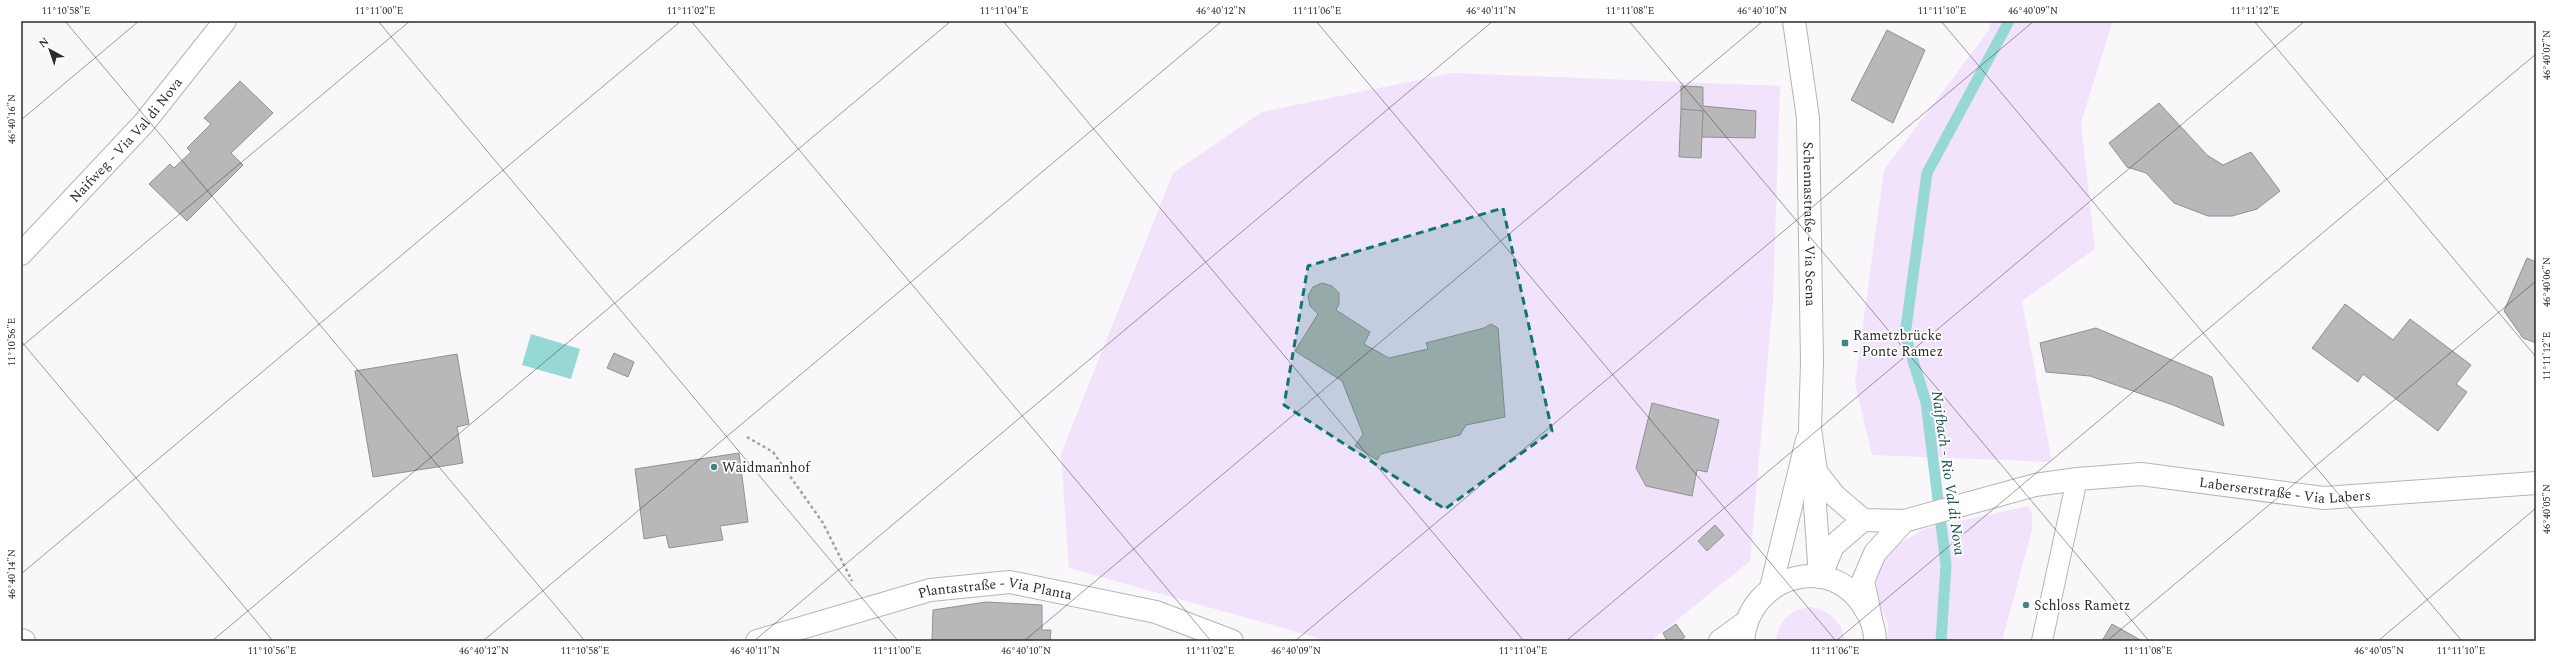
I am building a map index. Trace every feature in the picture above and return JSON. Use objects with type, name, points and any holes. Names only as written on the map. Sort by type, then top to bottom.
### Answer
[{"type":"street","name":"Naifweg - Via Val di Nova","points":[[21,254],[144,123],[225,21]]},
{"type":"street","name":"Schennastraße - Via Scena","points":[[1794,21],[1808,118],[1812,362],[1810,428],[1816,472],[1815,505],[1820,577]]},
{"type":"street","name":"Schennastraße - Via Scena","points":[[1771,588],[1810,428]]},
{"type":"street","points":[[1816,472],[1834,495],[1863,520],[1904,521]]},
{"type":"street","name":"Laberserstraße - Via Labers","points":[[1904,521],[2035,485],[2077,479],[2141,474],[2324,498],[2536,483]]},
{"type":"street","points":[[1820,577],[1833,546],[1863,520]]},
{"type":"street","points":[[1875,641],[1863,581],[1875,553],[1904,521]]},
{"type":"street","points":[[1720,641],[1745,631],[1756,603],[1771,588],[1799,577],[1820,577],[1840,583],[1853,592],[1864,604],[1871,619]]},
{"type":"street","name":"Plantastraße - Via Planta","points":[[757,641],[930,590],[1010,582],[1156,612],[1232,641]]},
{"type":"lane","points":[[2042,641],[2077,479]]},
{"type":"path","points":[[747,437],[773,452],[822,523],[865,608]]},
{"type":"highlighted area","points":[[1503,208],[1552,431],[1445,509],[1284,405],[1308,266]]},
{"type":"shaded area","points":[[1990,21],[2113,21],[2081,122],[2095,249],[2022,301],[2052,462],[1872,455],[1855,383],[1884,170],[1989,30]]},
{"type":"shaded area","points":[[1452,73],[1780,86],[1773,300],[1750,561],[1651,641],[1329,641],[1069,568],[1061,454],[1173,173],[1262,112]]},
{"type":"shaded area","points":[[2028,506],[2032,513],[2032,530],[2002,641],[1887,641],[1888,624],[1877,598],[1876,574],[1895,546],[1924,529]]},
{"type":"shaded area","points":[[1811,607],[1824,611],[1834,618],[1841,628],[1844,641],[1776,641],[1777,634],[1787,617],[1797,610]]},
{"type":"water","points":[[531,334],[580,349],[571,379],[522,365]]},
{"type":"building","points":[[1887,30],[1925,50],[1893,123],[1851,100]]},
{"type":"building","points":[[240,81],[273,113],[231,153],[243,165],[187,221],[149,184],[170,164],[174,168],[191,152],[187,148],[211,124],[204,118]]},
{"type":"building","points":[[1681,86],[1703,87],[1703,106],[1756,111],[1755,138],[1702,137],[1703,111],[1681,109]]},
{"type":"building","points":[[2159,103],[2207,155],[2223,165],[2251,152],[2280,191],[2257,209],[2232,216],[2208,216],[2174,203],[2146,173],[2127,167],[2109,143]]},
{"type":"building","points":[[1681,109],[1703,111],[1701,158],[1679,157]]},
{"type":"building","points":[[2527,258],[2536,262],[2536,343],[2523,338],[2504,311]]},
{"type":"building","points":[[1322,283],[1332,286],[1339,293],[1339,304],[1336,310],[1370,332],[1364,344],[1389,358],[1428,349],[1426,343],[1484,328],[1491,324],[1498,328],[1505,417],[1466,425],[1460,435],[1381,454],[1377,460],[1355,446],[1363,434],[1342,381],[1295,351],[1318,314],[1310,306],[1308,296],[1313,287]]},
{"type":"building","points":[[2345,304],[2393,340],[2410,319],[2471,365],[2456,384],[2467,392],[2438,431],[2363,374],[2358,382],[2312,348]]},
{"type":"building","points":[[2096,328],[2212,377],[2224,426],[2173,405],[2090,376],[2046,372],[2040,343]]},
{"type":"building","points":[[614,353],[634,362],[628,377],[607,368]]},
{"type":"building","points":[[457,354],[469,424],[457,427],[463,463],[373,477],[355,371]]},
{"type":"building","points":[[1652,403],[1719,420],[1707,472],[1697,470],[1692,496],[1646,486],[1636,468]]},
{"type":"building","points":[[739,453],[748,522],[720,526],[723,540],[669,548],[666,535],[644,539],[635,469]]},
{"type":"building","points":[[1715,525],[1724,535],[1707,551],[1698,541]]},
{"type":"building","points":[[986,602],[1042,605],[1042,630],[1051,630],[1050,641],[932,641],[933,610]]},
{"type":"building","points":[[1676,624],[1685,637],[1679,641],[1667,641],[1663,633]]},
{"type":"building","points":[[2112,624],[2142,641],[2102,641]]},
{"type":"waterway","name":"Naifbach - Rio Val di Nova","points":[[1941,641],[1946,565],[1926,402],[1905,335],[1927,173],[2009,21]]},
{"type":"place","name":"Rametzbrücke - Ponte Ramez","points":[[1845,343]]},
{"type":"place","name":"Waidmannhof","points":[[714,467]]},
{"type":"place","name":"Schloss Rametz","points":[[2026,605]]}]
